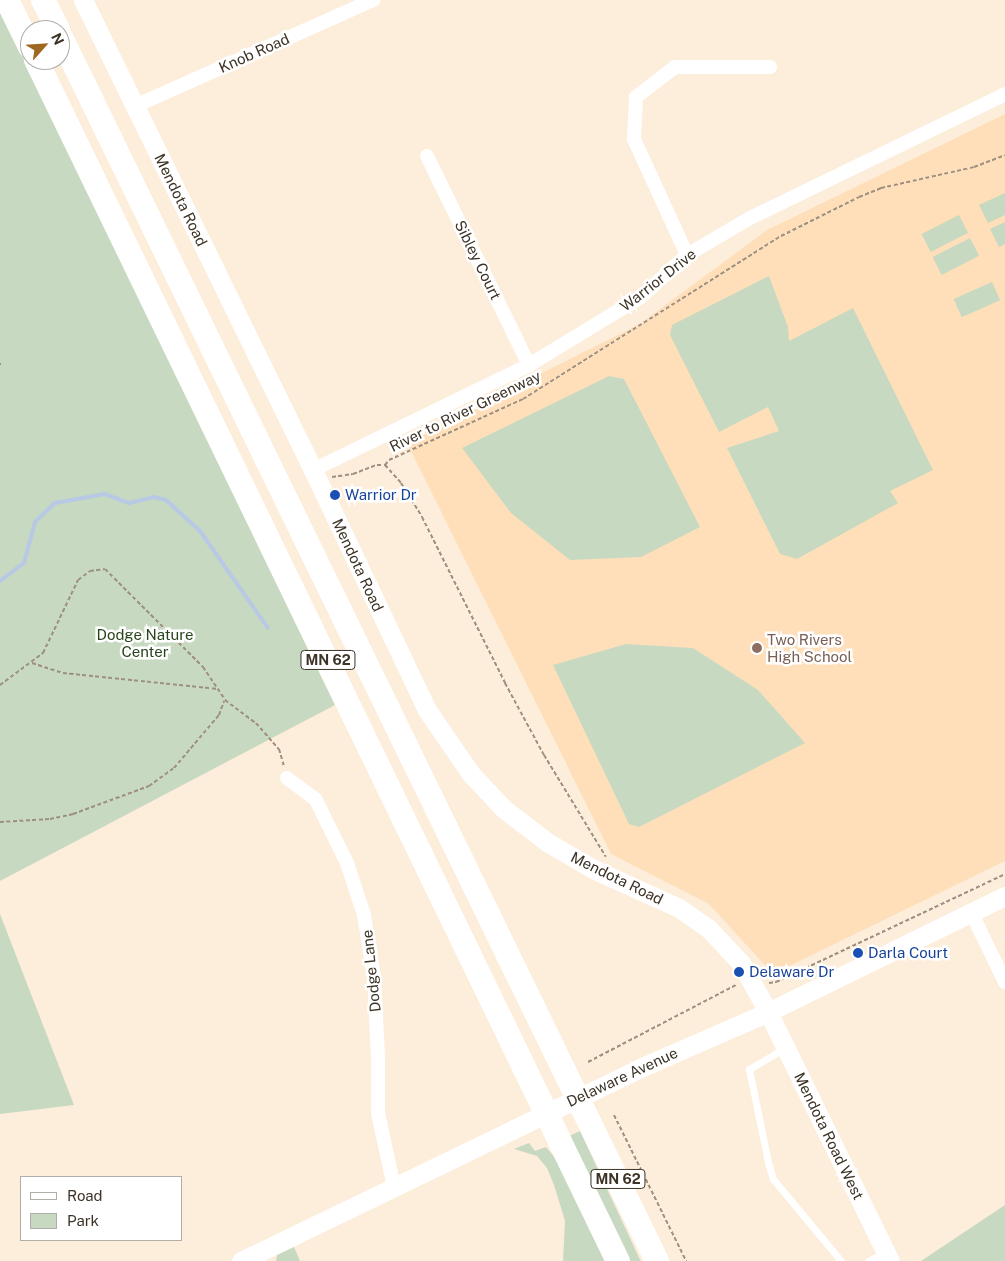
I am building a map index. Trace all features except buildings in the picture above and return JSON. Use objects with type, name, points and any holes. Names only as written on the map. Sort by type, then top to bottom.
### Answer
[{"type":"highway","points":[[7,0],[20,27]]},
{"type":"highway","points":[[43,0],[53,20]]},
{"type":"highway","name":"MN 62","points":[[70,56],[657,1261]]},
{"type":"highway","name":"MN 62","points":[[41,70],[618,1261]]},
{"type":"street","name":"Mendota Road","points":[[83,0],[321,474],[427,710],[471,774],[504,809],[547,842],[595,870],[679,908],[708,928],[742,962],[768,1012]]},
{"type":"street","name":"Knob Road","points":[[135,106],[373,0]]},
{"type":"street","points":[[687,255],[634,139],[636,97],[675,67],[770,67]]},
{"type":"street","name":"Warrior Drive","points":[[321,474],[529,365],[641,297],[687,255],[750,218],[1005,94]]},
{"type":"street","name":"Sibley Court","points":[[427,156],[529,365]]},
{"type":"street","name":"Dodge Lane","points":[[287,778],[316,800],[346,863],[364,915],[374,977],[378,1057],[378,1113],[394,1187]]},
{"type":"street","name":"Delaware Avenue","points":[[241,1261],[578,1098],[768,1012],[1005,896]]},
{"type":"street","points":[[971,912],[1005,982]]},
{"type":"street","name":"Mendota Road West","points":[[768,1012],[888,1257]]},
{"type":"lane","points":[[786,1048],[749,1069],[768,1162],[773,1179],[841,1261]]},
{"type":"lane","points":[[868,1261],[888,1257]]},
{"type":"path","name":"River to River Greenway","points":[[321,474],[353,474],[385,465],[389,460],[523,399],[781,236],[827,212],[881,188],[974,167],[1005,156]]},
{"type":"path","points":[[385,465],[401,483],[422,517],[505,683],[544,755],[608,860]]},
{"type":"path","points":[[0,685],[43,653],[78,580],[90,571],[105,569],[203,667],[225,700],[256,723],[279,749],[287,778]]},
{"type":"path","points":[[31,663],[63,673],[218,689]]},
{"type":"path","points":[[0,822],[50,819],[73,814],[149,786],[174,768],[219,715],[225,700]]},
{"type":"path","points":[[765,983],[776,982],[1005,874]]},
{"type":"path","points":[[588,1062],[739,983]]},
{"type":"path","points":[[614,1115],[686,1261]]},
{"type":"shaded area","name":"Two Rivers High School","points":[[1005,114],[1005,861],[773,974],[709,904],[611,854],[406,441],[640,324],[767,230]]},
{"type":"green space","name":"Dodge Nature Center","points":[[0,10],[20,51],[20,70],[29,70],[335,705],[0,881]]},
{"type":"green space","points":[[1005,193],[1005,215],[988,223],[979,205]]},
{"type":"green space","points":[[959,215],[968,233],[931,252],[922,234]]},
{"type":"green space","points":[[1005,222],[1005,244],[999,247],[990,229]]},
{"type":"green space","points":[[970,238],[979,256],[942,275],[933,257]]},
{"type":"green space","points":[[769,276],[788,327],[789,341],[853,308],[933,470],[890,491],[898,503],[797,559],[780,554],[727,448],[779,431],[768,407],[719,432],[670,335],[672,325]]},
{"type":"green space","points":[[992,282],[1000,300],[962,317],[954,299]]},
{"type":"green space","points":[[609,376],[624,379],[700,527],[641,557],[570,560],[511,513],[462,448]]},
{"type":"green space","points":[[626,644],[693,648],[758,690],[805,743],[639,827],[629,824],[553,665]]},
{"type":"green space","points":[[0,914],[74,1105],[0,1114]]},
{"type":"green space","points":[[580,1131],[641,1261],[626,1261],[568,1136]]},
{"type":"green space","points":[[529,1143],[535,1151],[546,1147],[556,1159],[605,1261],[563,1261],[565,1221],[547,1168],[537,1156],[514,1149]]},
{"type":"green space","points":[[1005,1205],[1005,1261],[921,1261]]},
{"type":"green space","points":[[294,1247],[300,1261],[276,1261],[277,1255]]},
{"type":"waterway","points":[[0,581],[24,563],[35,522],[55,503],[105,494],[129,503],[154,497],[166,500],[200,531],[268,628]]},
{"type":"place","name":"Warrior Dr","points":[[335,495]]},
{"type":"place","name":"Two Rivers High School","points":[[757,648]]},
{"type":"place","name":"Darla Court","points":[[858,953]]},
{"type":"place","name":"Delaware Dr","points":[[739,972]]}]
